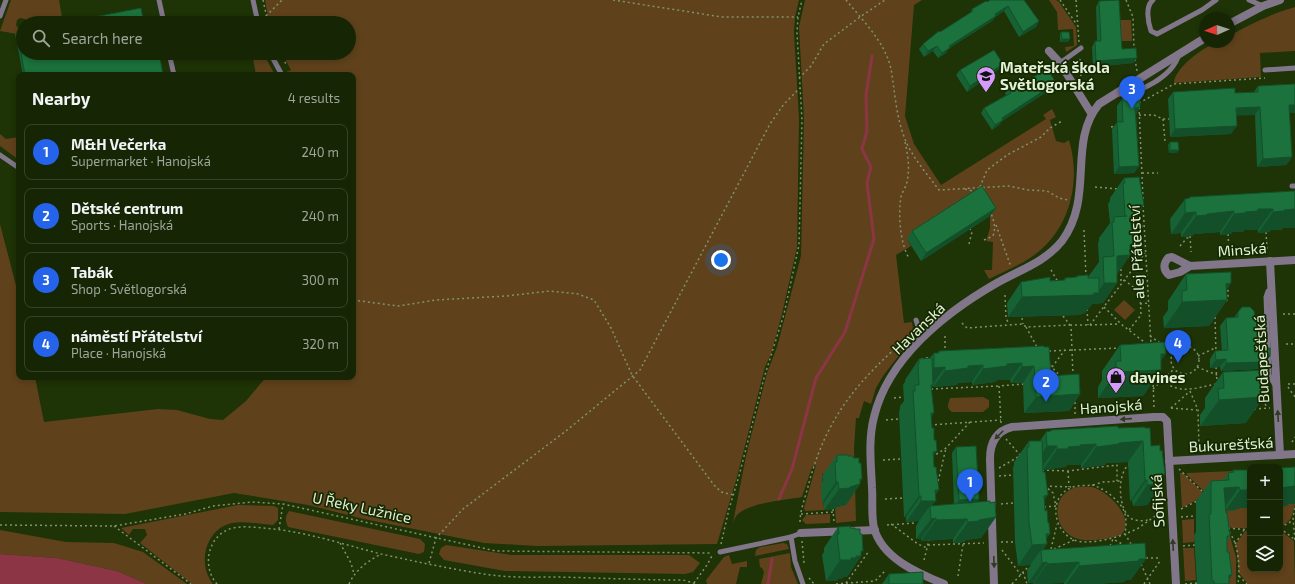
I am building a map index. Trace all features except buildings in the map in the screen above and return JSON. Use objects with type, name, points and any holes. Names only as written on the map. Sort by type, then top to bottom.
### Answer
[{"type":"street","points":[[1235,21],[1263,6],[1280,0]]},
{"type":"street","points":[[1049,51],[1060,63],[1091,113],[1099,104],[1112,94],[1199,42]]},
{"type":"street","name":"Havanská","points":[[944,584],[909,567],[891,554],[883,546],[875,530],[871,456],[873,419],[887,384],[907,354],[925,336],[978,294],[1040,261],[1052,251],[1062,239],[1078,206],[1084,136],[1091,113]]},
{"type":"street","name":"Minská","points":[[1190,266],[1295,260]]},
{"type":"street","name":"Budapešťská","points":[[1270,261],[1280,455]]},
{"type":"street","name":"Hanojská","points":[[1000,432],[1012,427],[1154,417],[1164,418]]},
{"type":"street","name":"Sofijská","points":[[1164,418],[1167,421],[1169,461],[1176,515],[1176,584]]},
{"type":"street","points":[[994,584],[994,475],[991,446],[996,436],[1000,432]]},
{"type":"street","name":"Bukurešťská","points":[[1169,461],[1295,454]]},
{"type":"street","points":[[801,535],[875,530]]},
{"type":"lane","points":[[0,16],[6,0]]},
{"type":"lane","points":[[160,0],[163,16]]},
{"type":"lane","points":[[253,0],[256,16]]},
{"type":"lane","points":[[1153,0],[1148,6],[1148,22],[1151,31],[1157,34],[1202,10],[1216,0]]},
{"type":"lane","points":[[1249,0],[1263,6]]},
{"type":"lane","points":[[1060,63],[1080,47]]},
{"type":"lane","points":[[171,60],[173,72]]},
{"type":"lane","points":[[274,60],[280,72]]},
{"type":"lane","points":[[1265,70],[1295,68]]},
{"type":"lane","points":[[0,155],[16,166]]},
{"type":"lane","points":[[1268,291],[1266,298],[1270,375],[1277,390]]},
{"type":"lane","points":[[916,320],[919,329],[925,336]]},
{"type":"lane","points":[[720,552],[801,535]]},
{"type":"lane","points":[[791,537],[795,561],[803,584]]},
{"type":"path","points":[[263,0],[266,16]]},
{"type":"path","points":[[266,16],[282,0]]},
{"type":"path","points":[[613,0],[722,17],[798,17]]},
{"type":"path","points":[[720,552],[729,509],[734,495],[764,378],[784,314],[799,245],[801,200],[798,17],[802,0]]},
{"type":"path","points":[[846,0],[880,43],[888,60],[908,159],[907,182],[901,196],[901,230],[904,250],[909,258]]},
{"type":"path","points":[[799,78],[811,66],[824,44],[885,0]]},
{"type":"path","points":[[1060,0],[1078,27]]},
{"type":"path","points":[[1076,0],[1080,47]]},
{"type":"path","points":[[1126,0],[1133,17],[1135,64],[1137,73]]},
{"type":"path","points":[[1080,55],[1081,80]]},
{"type":"path","points":[[283,60],[288,70]]},
{"type":"path","points":[[1139,103],[1174,84],[1265,79],[1265,70]]},
{"type":"path","points":[[1169,79],[1174,84]]},
{"type":"path","points":[[429,564],[436,538],[463,509],[640,370],[770,124],[784,104],[800,88]]},
{"type":"path","name":"alej Přátelství","points":[[1138,98],[1151,347]]},
{"type":"path","points":[[1140,115],[1154,115],[1163,119],[1170,119]]},
{"type":"path","points":[[1163,119],[1165,141]]},
{"type":"path","points":[[961,188],[974,191],[978,194],[987,170],[1007,155],[1041,137],[1050,128],[1062,121]]},
{"type":"path","points":[[1134,122],[1140,121]]},
{"type":"path","points":[[1111,127],[1122,124]]},
{"type":"path","points":[[904,138],[910,150],[939,190],[980,187],[1019,187],[1028,190],[1047,191],[1059,198],[1073,201]]},
{"type":"path","points":[[1142,173],[1158,173]]},
{"type":"path","points":[[1095,187],[1119,189]]},
{"type":"path","points":[[989,208],[1012,269]]},
{"type":"path","points":[[1136,217],[1144,217]]},
{"type":"path","points":[[984,240],[993,236],[995,223]]},
{"type":"path","points":[[1130,242],[1144,224]]},
{"type":"path","points":[[969,244],[972,232],[970,229]]},
{"type":"path","points":[[1084,230],[1086,284]]},
{"type":"path","points":[[1266,232],[1267,249]]},
{"type":"path","points":[[1228,234],[1229,250]]},
{"type":"path","points":[[1180,246],[1187,238],[1190,237],[1191,252]]},
{"type":"path","points":[[1089,325],[1145,253]]},
{"type":"path","points":[[1120,257],[1144,256]]},
{"type":"path","points":[[1120,264],[1121,283]]},
{"type":"path","points":[[1051,270],[1060,287]]},
{"type":"path","points":[[1124,280],[1140,292],[1141,315],[1129,330]]},
{"type":"path","points":[[1224,303],[1228,299],[1228,284]]},
{"type":"path","points":[[1110,290],[1117,289]]},
{"type":"path","points":[[356,300],[398,306],[436,300],[506,296],[550,291],[578,294],[594,300],[611,328],[633,377],[714,485],[721,492],[734,495]]},
{"type":"path","points":[[1005,294],[1006,318],[1009,324]]},
{"type":"path","points":[[1140,304],[1149,303]]},
{"type":"path","points":[[1087,304],[1089,325]]},
{"type":"path","points":[[1103,306],[1121,324],[1151,347]]},
{"type":"path","points":[[1283,314],[1295,314]]},
{"type":"path","points":[[1063,316],[1071,325],[1074,381]]},
{"type":"path","points":[[1215,316],[1216,359]]},
{"type":"path","points":[[1022,318],[1023,324],[1039,351]]},
{"type":"path","points":[[962,323],[967,328],[1023,324]]},
{"type":"path","points":[[1026,327],[1121,324]]},
{"type":"path","points":[[800,522],[813,466],[831,425],[859,384],[888,354],[913,333]]},
{"type":"path","points":[[945,336],[946,355]]},
{"type":"path","points":[[1150,336],[1173,353]]},
{"type":"path","points":[[1286,344],[1295,344]]},
{"type":"path","points":[[1186,346],[1195,350],[1198,356],[1197,367],[1186,374],[1178,372],[1174,368],[1171,360],[1173,353],[1177,348],[1186,346]]},
{"type":"path","points":[[1143,347],[1151,347]]},
{"type":"path","points":[[1046,351],[1119,348]]},
{"type":"path","points":[[1198,356],[1216,348]]},
{"type":"path","points":[[1048,372],[1065,350]]},
{"type":"path","points":[[918,360],[938,356]]},
{"type":"path","points":[[1048,362],[1065,381]]},
{"type":"path","points":[[1197,367],[1217,375]]},
{"type":"path","points":[[1162,380],[1173,388],[1191,391],[1218,384],[1216,367]]},
{"type":"path","points":[[1153,390],[1174,368]]},
{"type":"path","points":[[1152,375],[1154,410]]},
{"type":"path","points":[[1148,382],[1153,382]]},
{"type":"path","points":[[927,389],[1027,384]]},
{"type":"path","points":[[1288,384],[1295,384]]},
{"type":"path","points":[[999,386],[1001,420],[1000,432],[1020,455]]},
{"type":"path","points":[[1288,387],[1295,397]]},
{"type":"path","points":[[1191,391],[1198,410],[1199,447]]},
{"type":"path","points":[[1191,391],[1171,408],[1198,410]]},
{"type":"path","points":[[1259,396],[1268,408]]},
{"type":"path","points":[[894,398],[904,397]]},
{"type":"path","points":[[1074,397],[1076,423]]},
{"type":"path","points":[[1251,410],[1278,408]]},
{"type":"path","points":[[886,420],[899,419]]},
{"type":"path","points":[[929,425],[1001,420]]},
{"type":"path","points":[[929,459],[946,448],[970,422]]},
{"type":"path","points":[[1292,442],[1295,437]]},
{"type":"path","points":[[937,486],[946,448]]},
{"type":"path","points":[[994,475],[1020,455],[1025,453]]},
{"type":"path","points":[[883,460],[901,459]]},
{"type":"path","points":[[1130,464],[1123,472],[1121,481],[1122,503],[1126,526],[1125,534],[1132,546]]},
{"type":"path","points":[[1039,469],[1051,472],[1117,465],[1117,481]]},
{"type":"path","points":[[1178,466],[1207,496]]},
{"type":"path","points":[[1068,471],[1069,487]]},
{"type":"path","points":[[994,475],[1013,475]]},
{"type":"path","points":[[1121,481],[1073,487],[1044,486],[1053,493],[1056,506],[1057,523],[1049,552],[1075,540],[1113,539],[1137,529],[1158,514]]},
{"type":"path","points":[[1092,485],[1097,486],[1108,494],[1124,512],[1133,519],[1148,520]]},
{"type":"path","points":[[1056,506],[1064,493],[1073,487]]},
{"type":"path","points":[[885,499],[903,498]]},
{"type":"path","points":[[1176,515],[1200,499]]},
{"type":"path","name":"U Řeky Lužnice","points":[[0,525],[114,526],[185,514],[213,506],[252,502],[283,504],[496,551],[720,552]]},
{"type":"path","points":[[999,504],[1013,503]]},
{"type":"path","points":[[279,529],[283,504]]},
{"type":"path","points":[[1040,507],[1056,506]]},
{"type":"path","points":[[1295,508],[1293,519],[1295,540]]},
{"type":"path","points":[[833,509],[834,525]]},
{"type":"path","points":[[801,514],[833,512]]},
{"type":"path","points":[[1176,515],[1195,516]]},
{"type":"path","points":[[1283,526],[1293,519]]},
{"type":"path","points":[[887,525],[915,523]]},
{"type":"path","points":[[1057,523],[1062,531],[1075,540]]},
{"type":"path","points":[[891,524],[918,544],[927,548]]},
{"type":"path","points":[[114,526],[191,584]]},
{"type":"path","points":[[217,584],[212,576],[208,563],[210,548],[217,536],[233,528],[248,527],[279,529],[340,542],[381,554],[493,576],[683,580],[697,584]]},
{"type":"path","points":[[1235,544],[1244,530],[1226,528],[1232,534],[1235,544],[1238,584]]},
{"type":"path","points":[[1283,530],[1295,540]]},
{"type":"path","points":[[801,535],[805,569]]},
{"type":"path","points":[[1113,539],[1125,546]]},
{"type":"path","points":[[1110,546],[1113,539]]},
{"type":"path","points":[[924,560],[930,540]]},
{"type":"path","points":[[340,542],[351,563],[354,574]]},
{"type":"path","points":[[1001,542],[1015,542]]},
{"type":"path","points":[[928,545],[990,543]]},
{"type":"path","points":[[958,576],[963,544]]},
{"type":"path","points":[[1181,546],[1195,545]]},
{"type":"path","points":[[1001,548],[1020,575]]},
{"type":"path","points":[[846,583],[869,551]]},
{"type":"path","points":[[694,583],[707,565],[713,553]]},
{"type":"path","points":[[350,584],[354,574],[366,563],[381,554]]},
{"type":"path","points":[[1139,558],[1150,584]]},
{"type":"path","points":[[1146,558],[1160,558]]},
{"type":"path","points":[[1144,584],[1160,561]]},
{"type":"path","points":[[1012,584],[1027,568]]},
{"type":"path","points":[[834,581],[835,584],[875,581],[886,570]]},
{"type":"path","points":[[1023,572],[1026,584]]},
{"type":"path","points":[[808,575],[814,584]]},
{"type":"path","points":[[1238,576],[1247,584]]},
{"type":"path","points":[[1183,584],[1197,583]]},
{"type":"shaded area","points":[[11,0],[59,0],[62,16],[16,16],[16,34],[0,31]]},
{"type":"shaded area","points":[[265,0],[799,0],[795,17],[794,32],[799,119],[797,247],[782,314],[771,354],[765,367],[737,477],[717,544],[537,546],[484,543],[364,519],[308,505],[234,493],[125,514],[0,512],[0,224],[16,285],[16,380],[36,380],[44,422],[158,409],[177,410],[210,419],[223,420],[246,401],[264,380],[356,380],[356,72],[286,72],[291,70],[286,60],[356,60],[356,16],[268,16]]},
{"type":"shaded area","points":[[805,0],[922,0],[914,5],[905,116],[914,144],[941,185],[1046,119],[1043,115],[1052,109],[1056,117],[1050,120],[1056,141],[1064,143],[1069,140],[1073,156],[1073,190],[1069,206],[1063,221],[1043,248],[1025,261],[989,279],[984,270],[992,270],[993,242],[986,241],[990,228],[990,216],[907,239],[911,246],[896,255],[904,323],[912,322],[914,336],[883,376],[876,388],[871,404],[864,401],[859,418],[856,418],[854,448],[856,521],[836,523],[835,507],[840,507],[840,505],[828,474],[822,474],[824,510],[805,511],[804,508],[816,465],[812,467],[802,497],[767,503],[749,508],[737,515],[733,524],[746,456],[767,373],[777,347],[801,256],[804,119],[799,27]]},
{"type":"shaded area","points":[[1049,0],[1056,0],[1059,2],[1076,27],[1077,45],[1066,52],[1065,47],[1074,46],[1073,29],[1058,30],[1057,12]]},
{"type":"shaded area","points":[[1295,7],[1295,51],[1260,53],[1261,77],[1174,83],[1175,77],[1179,71],[1199,52],[1206,48],[1235,48],[1235,33],[1269,16]]},
{"type":"shaded area","points":[[1116,20],[1131,20],[1132,41],[1117,41]]},
{"type":"shaded area","points":[[253,60],[267,60],[273,72],[255,72]]},
{"type":"shaded area","points":[[0,134],[6,139],[16,137],[16,158],[0,146]]},
{"type":"shaded area","points":[[1124,300],[1135,310],[1125,320],[1114,310]]},
{"type":"shaded area","points":[[983,397],[989,400],[989,407],[983,412],[952,412],[948,407],[950,398]]},
{"type":"shaded area","points":[[1234,471],[1234,478],[1206,493],[1187,475],[1187,473]]},
{"type":"shaded area","points":[[1180,473],[1183,473],[1205,495],[1182,508]]},
{"type":"shaded area","points":[[1092,487],[1106,494],[1118,506],[1123,514],[1125,529],[1121,535],[1105,539],[1086,540],[1075,538],[1063,529],[1059,522],[1058,507],[1064,494],[1073,488]]},
{"type":"shaded area","points":[[1295,504],[1293,514],[1287,523],[1283,525],[1283,505]]},
{"type":"shaded area","points":[[238,505],[274,506],[278,508],[278,520],[273,525],[237,522],[223,527],[215,532],[206,548],[205,557],[205,567],[213,584],[192,584],[140,543],[147,535],[145,529],[133,529],[129,535],[121,528]]},
{"type":"shaded area","points":[[1225,507],[1236,509],[1247,507],[1247,528],[1232,528],[1223,524]]},
{"type":"shaded area","points":[[289,511],[420,539],[425,544],[424,552],[419,554],[288,527],[286,519]]},
{"type":"shaded area","points":[[830,514],[830,523],[806,524],[802,520],[806,515]]},
{"type":"shaded area","points":[[1194,519],[1194,542],[1183,543],[1182,520]]},
{"type":"shaded area","points":[[0,530],[66,542],[114,543],[143,552],[187,584],[147,584],[117,571],[57,558],[0,554]]},
{"type":"shaded area","points":[[1245,531],[1247,531],[1247,572],[1283,572],[1283,532],[1294,541],[1295,584],[1248,584],[1239,573],[1236,544]]},
{"type":"shaded area","points":[[1229,533],[1236,557],[1236,584],[1215,584]]},
{"type":"shaded area","points":[[783,543],[787,544],[789,549],[755,556],[756,550],[760,547]]},
{"type":"shaded area","points":[[446,545],[511,555],[689,555],[700,563],[693,572],[685,574],[505,571],[444,560],[439,554],[441,548]]},
{"type":"shaded area","points":[[1183,548],[1194,548],[1196,580],[1185,581]]},
{"type":"shaded area","points":[[790,553],[791,567],[798,584],[761,584],[764,572],[760,567],[759,559]]},
{"type":"shaded area","points":[[0,554],[57,558],[117,571],[147,584],[0,584]]},
{"type":"shaded area","points":[[729,555],[732,564],[747,561],[747,567],[740,567],[736,584],[707,584],[706,580],[724,557]]},
{"type":"waterway","points":[[779,499],[792,469],[816,378],[845,332],[874,239],[867,183],[871,167],[862,149],[867,131],[866,95],[872,56]]},
{"type":"waterway","points":[[768,584],[772,559]]},
{"type":"place","name":"Mateřská škola Světlogorská","points":[[986,93]]},
{"type":"place","name":"Tabák","points":[[1132,109]]},
{"type":"place","name":"náměstí Přátelství","points":[[1178,363]]},
{"type":"place","name":"davines","points":[[1116,394]]},
{"type":"place","name":"Dětské centrum","points":[[1046,402]]},
{"type":"place","name":"M&H Večerka","points":[[970,502]]}]
